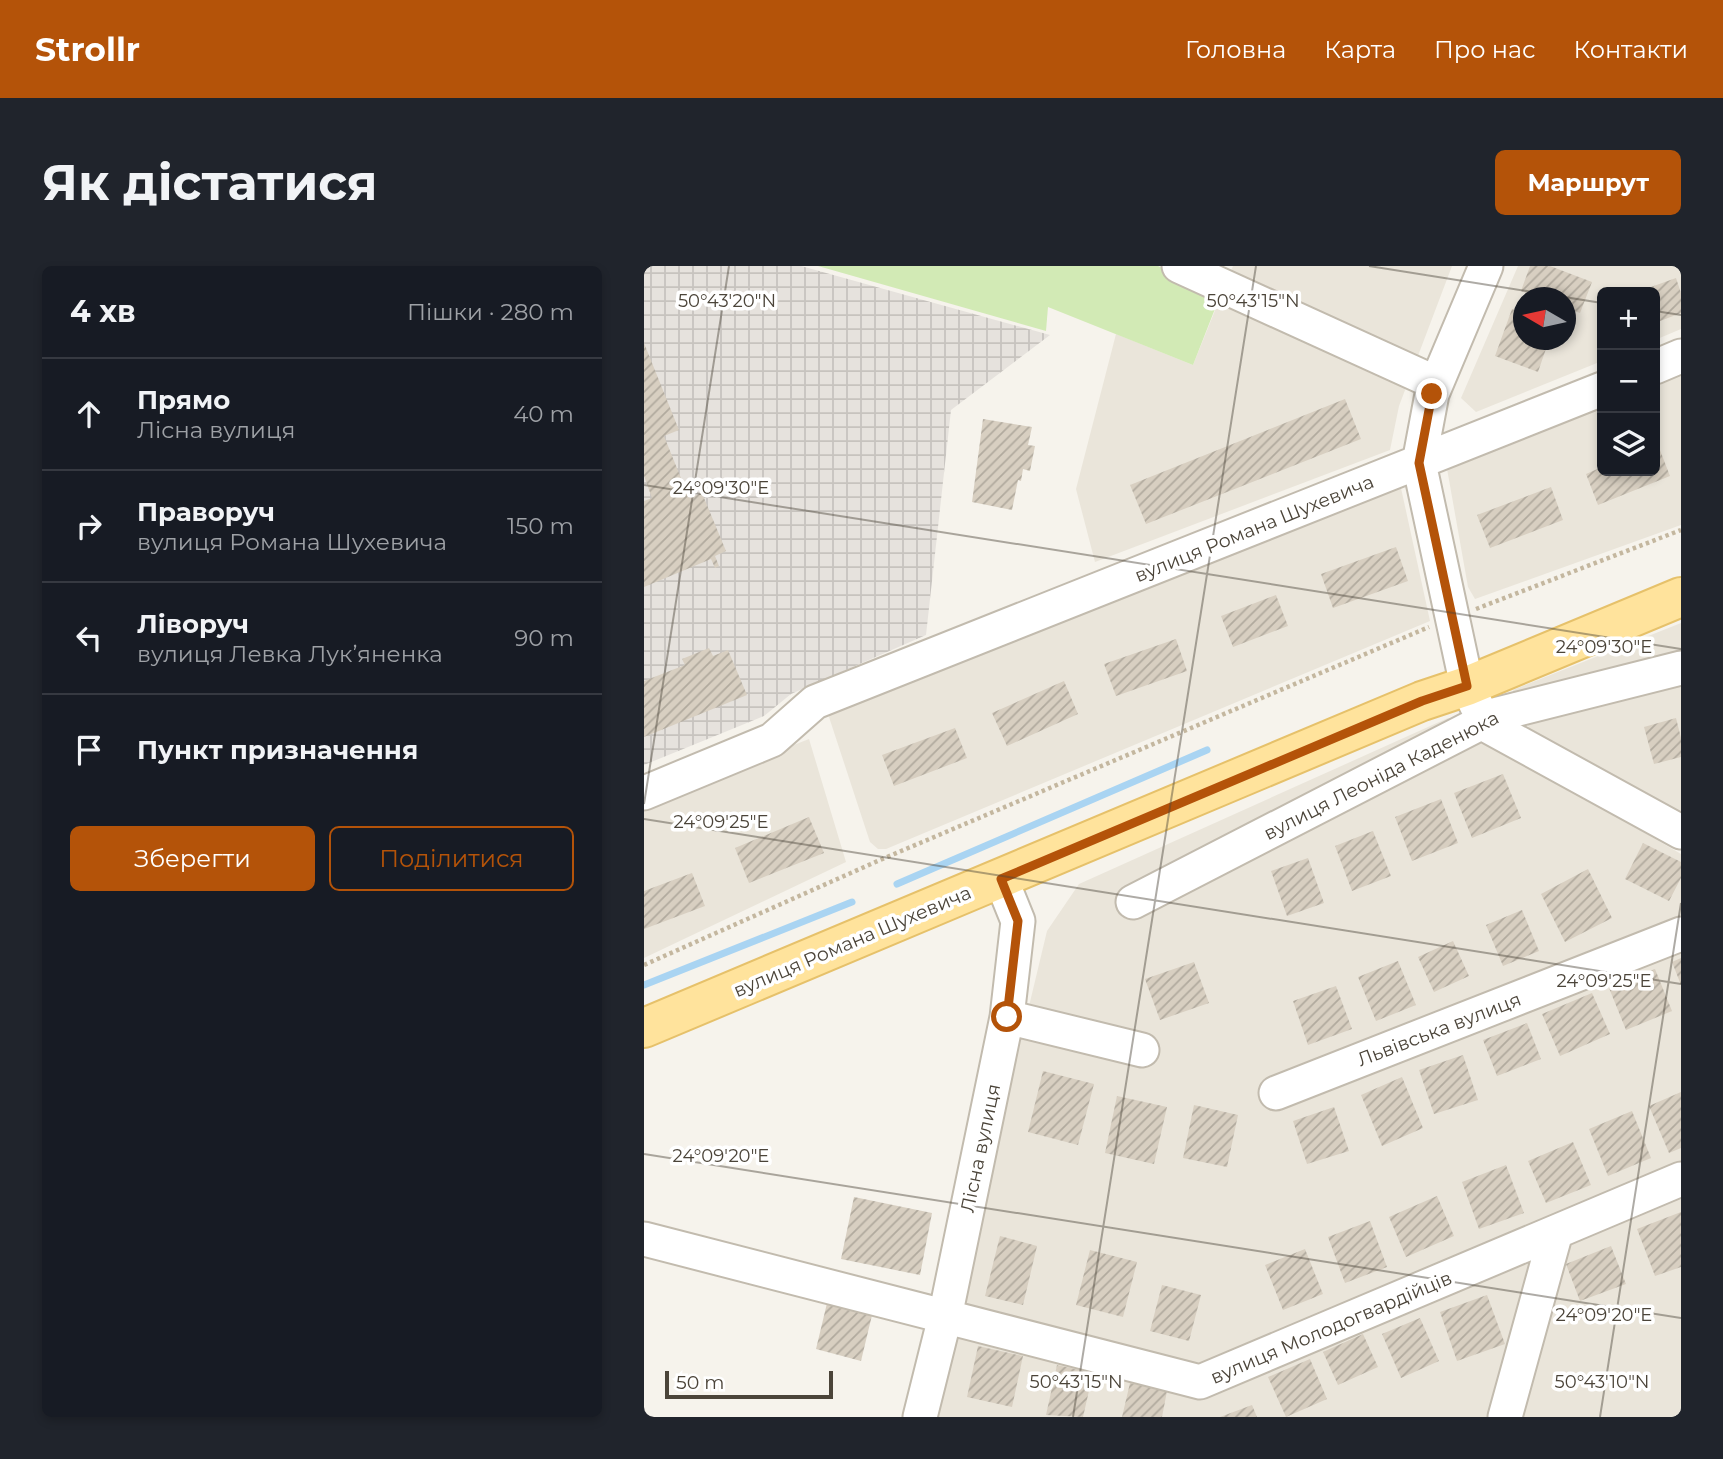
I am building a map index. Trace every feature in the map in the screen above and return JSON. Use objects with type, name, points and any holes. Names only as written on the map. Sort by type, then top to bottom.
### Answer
[{"type":"main road","name":"вулиця Романа Шухевича","points":[[644,1028],[1422,701],[1467,686],[1681,597]]},
{"type":"street","points":[[1179,266],[1437,383]]},
{"type":"street","points":[[1486,266],[1437,383],[1419,463],[1467,686],[1485,721],[1681,832]]},
{"type":"street","points":[[1660,365],[1681,356]]},
{"type":"street","name":"вулиця Романа Шухевича","points":[[644,793],[772,740],[814,702],[1597,391]]},
{"type":"street","name":"вулиця Леоніда Каденюка","points":[[1133,902],[1498,714],[1681,668]]},
{"type":"street","name":"Лісна вулиця","points":[[920,1417],[945,1317],[1007,1017],[1018,921],[1001,879]]},
{"type":"street","name":"Львівська вулиця","points":[[1276,1093],[1681,934]]},
{"type":"street","points":[[1007,1017],[1142,1050]]},
{"type":"street","name":"вулиця Молодогвардійців","points":[[644,1239],[1199,1382],[1681,1179]]},
{"type":"street","points":[[1504,1417],[1556,1232]]},
{"type":"path","points":[[644,965],[880,860],[1452,617],[1681,530]]},
{"type":"shaded area","points":[[644,266],[801,266],[1050,335],[951,410],[926,635],[791,694],[764,716],[644,765]]},
{"type":"shaded area","points":[[1233,266],[1452,266],[1399,406],[1390,450],[1095,562],[1076,489],[1116,334],[1193,365]]},
{"type":"shaded area","points":[[1518,266],[1681,266],[1681,329],[1660,338],[1660,287],[1597,287],[1597,363],[1476,412],[1461,398]]},
{"type":"shaded area","points":[[1681,371],[1681,525],[1475,599],[1468,587],[1446,463],[1597,404],[1597,476],[1660,476],[1660,379]]},
{"type":"shaded area","points":[[1401,488],[1430,621],[886,849],[878,849],[870,842],[829,717],[832,707],[1339,506]]},
{"type":"shaded area","points":[[1681,623],[1681,816],[1529,728],[1513,690]]},
{"type":"shaded area","points":[[1448,718],[1681,854],[1681,1165],[1197,1365],[958,1303],[1047,931],[1079,884]]},
{"type":"shaded area","points":[[809,739],[846,862],[644,958],[644,804]]},
{"type":"shaded area","points":[[1681,1188],[1681,1417],[1512,1417],[1564,1236]]},
{"type":"shaded area","points":[[1536,1253],[1489,1417],[930,1417],[951,1325],[1196,1389]]},
{"type":"green space","points":[[818,266],[1158,266],[1220,296],[1193,365],[1048,307],[1046,331]]},
{"type":"building","points":[[1530,266],[1550,266],[1592,282],[1580,313],[1576,312],[1576,287],[1522,287]]},
{"type":"building","points":[[1676,278],[1681,293],[1681,313],[1660,321],[1660,287],[1651,287]]},
{"type":"building","points":[[1512,309],[1513,350],[1546,350],[1538,372],[1495,356]]},
{"type":"building","points":[[644,343],[679,430],[664,436],[689,498],[702,493],[726,551],[715,556],[719,566],[715,568],[711,559],[644,587],[644,501],[652,498],[644,476]]},
{"type":"building","points":[[1345,399],[1361,439],[1146,524],[1130,485]]},
{"type":"building","points":[[983,419],[1032,427],[1028,445],[1035,446],[1030,471],[1023,469],[1012,510],[972,502]]},
{"type":"building","points":[[1660,450],[1670,476],[1598,505],[1586,474],[1597,469],[1597,476],[1660,476]]},
{"type":"building","points":[[1551,487],[1563,520],[1490,548],[1477,515]]},
{"type":"building","points":[[1396,547],[1408,581],[1333,608],[1321,574]]},
{"type":"building","points":[[1276,595],[1288,626],[1233,647],[1221,616]]},
{"type":"building","points":[[1176,639],[1187,671],[1116,696],[1104,664]]},
{"type":"building","points":[[709,648],[713,656],[728,650],[747,695],[644,737],[644,681],[685,665],[682,659]]},
{"type":"building","points":[[1064,681],[1078,714],[1007,746],[992,713]]},
{"type":"building","points":[[1676,718],[1681,738],[1681,757],[1654,764],[1644,727]]},
{"type":"building","points":[[955,728],[967,758],[894,786],[882,755]]},
{"type":"building","points":[[1503,774],[1521,818],[1472,838],[1454,793]]},
{"type":"building","points":[[1441,799],[1458,843],[1412,861],[1395,817]]},
{"type":"building","points":[[809,817],[824,853],[749,883],[735,848]]},
{"type":"building","points":[[1373,831],[1391,876],[1352,891],[1335,846]]},
{"type":"building","points":[[1643,843],[1681,862],[1681,878],[1669,901],[1625,879]]},
{"type":"building","points":[[1308,858],[1324,903],[1287,916],[1271,871]]},
{"type":"building","points":[[1588,869],[1612,918],[1565,942],[1541,894]]},
{"type":"building","points":[[692,873],[705,906],[644,929],[644,891]]},
{"type":"building","points":[[1522,910],[1539,951],[1503,966],[1486,925]]},
{"type":"building","points":[[1453,941],[1469,976],[1434,992],[1418,957]]},
{"type":"building","points":[[1681,958],[1681,985],[1672,962]]},
{"type":"building","points":[[1398,961],[1416,1005],[1376,1021],[1358,977]]},
{"type":"building","points":[[1194,962],[1209,1003],[1160,1020],[1145,979]]},
{"type":"building","points":[[1655,969],[1672,1011],[1626,1030],[1609,988]]},
{"type":"building","points":[[1336,986],[1352,1029],[1308,1045],[1293,1001]]},
{"type":"building","points":[[1592,993],[1610,1034],[1560,1056],[1542,1014]]},
{"type":"building","points":[[1527,1023],[1541,1059],[1497,1076],[1483,1040]]},
{"type":"building","points":[[1463,1055],[1478,1100],[1434,1114],[1419,1070]]},
{"type":"building","points":[[1043,1071],[1094,1084],[1078,1145],[1028,1132]]},
{"type":"building","points":[[1402,1077],[1423,1128],[1382,1146],[1361,1095]]},
{"type":"building","points":[[1681,1092],[1681,1148],[1669,1153],[1649,1106]]},
{"type":"building","points":[[1117,1096],[1167,1107],[1154,1164],[1105,1153]]},
{"type":"building","points":[[1194,1105],[1238,1115],[1227,1167],[1183,1158]]},
{"type":"building","points":[[1334,1107],[1349,1151],[1307,1164],[1293,1121]]},
{"type":"building","points":[[1632,1111],[1651,1158],[1608,1176],[1589,1129]]},
{"type":"building","points":[[1573,1142],[1591,1185],[1546,1203],[1528,1161]]},
{"type":"building","points":[[1506,1165],[1524,1213],[1479,1229],[1462,1182]]},
{"type":"building","points":[[1437,1196],[1454,1236],[1406,1257],[1389,1217]]},
{"type":"building","points":[[854,1197],[932,1213],[920,1275],[841,1259]]},
{"type":"building","points":[[1681,1212],[1681,1267],[1655,1276],[1637,1229]]},
{"type":"building","points":[[1370,1221],[1387,1267],[1345,1283],[1328,1237]]},
{"type":"building","points":[[1000,1236],[1037,1246],[1023,1305],[985,1296]]},
{"type":"building","points":[[1611,1246],[1626,1284],[1580,1301],[1566,1264]]},
{"type":"building","points":[[1305,1249],[1323,1294],[1283,1310],[1265,1265]]},
{"type":"building","points":[[1090,1250],[1137,1262],[1123,1317],[1076,1305]]},
{"type":"building","points":[[1162,1285],[1201,1295],[1189,1341],[1150,1331]]},
{"type":"building","points":[[1487,1295],[1505,1344],[1457,1361],[1440,1312]]},
{"type":"building","points":[[828,1299],[873,1311],[861,1361],[816,1349]]},
{"type":"building","points":[[1420,1318],[1439,1361],[1401,1378],[1382,1334]]},
{"type":"building","points":[[1363,1334],[1378,1367],[1338,1385],[1323,1352]]},
{"type":"building","points":[[978,1346],[1023,1356],[1012,1407],[967,1397]]},
{"type":"building","points":[[1310,1359],[1327,1399],[1286,1417],[1268,1377]]},
{"type":"building","points":[[1057,1365],[1093,1373],[1083,1417],[1046,1415]]},
{"type":"building","points":[[1130,1383],[1167,1391],[1162,1417],[1122,1417]]},
{"type":"building","points":[[1252,1405],[1257,1417],[1220,1417]]},
{"type":"waterway","points":[[897,884],[1207,750]]},
{"type":"waterway","points":[[644,985],[852,902]]},
{"type":"route","points":[[1007,1017],[1018,921],[1011,897],[1001,879],[1422,701],[1467,686],[1419,463],[1432,394]]}]
